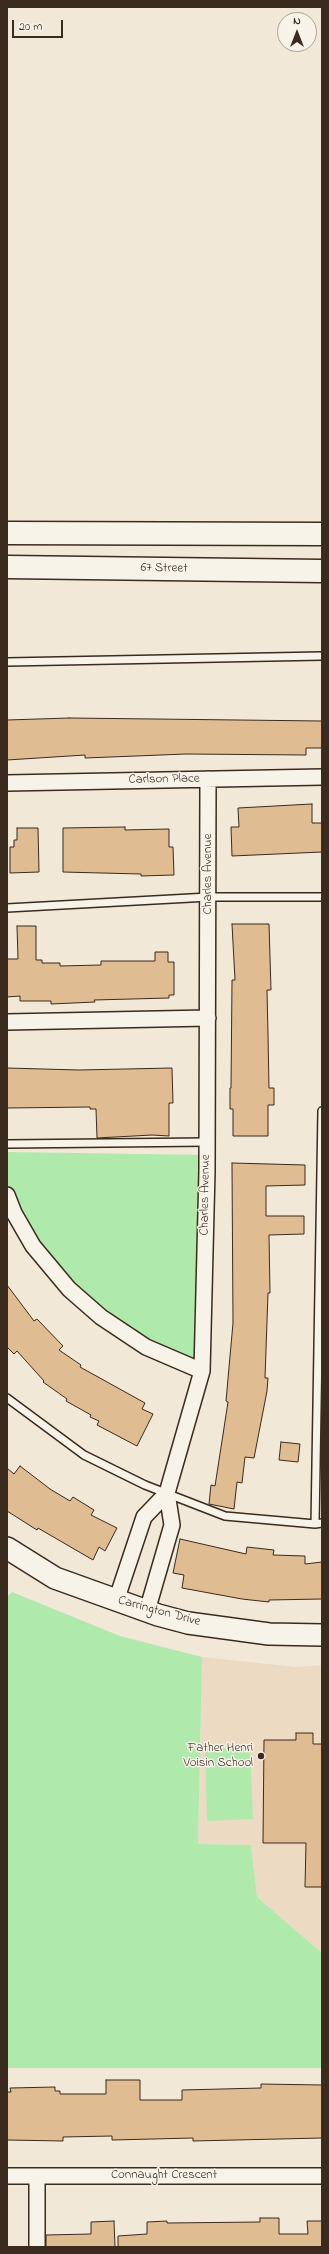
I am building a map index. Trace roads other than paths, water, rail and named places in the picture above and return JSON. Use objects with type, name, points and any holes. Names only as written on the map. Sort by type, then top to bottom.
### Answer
[{"type":"main road","points":[[7,533],[322,534]]},
{"type":"main road","name":"67 Street","points":[[7,567],[322,571]]},
{"type":"street","name":"Carlson Place","points":[[7,783],[322,777]]},
{"type":"street","name":"Charles Avenue","points":[[147,1611],[172,1525],[167,1493],[202,1371],[207,1142],[209,897],[208,779]]},
{"type":"street","points":[[7,1022],[14,1020],[208,1018]]},
{"type":"street","points":[[7,1195],[14,1213],[33,1246],[69,1289],[101,1317],[146,1347],[202,1371]]},
{"type":"street","name":"Charles Avenue","points":[[116,1602],[144,1517],[167,1493]]},
{"type":"street","name":"Carrington Drive","points":[[7,1548],[56,1578],[116,1602],[188,1623],[269,1634],[322,1635]]},
{"type":"street","name":"Connaught Crescent","points":[[7,2176],[322,2176]]},
{"type":"street","points":[[37,2176],[37,2247]]},
{"type":"lane","points":[[7,662],[322,656]]},
{"type":"lane","points":[[7,908],[209,897],[322,897]]},
{"type":"lane","points":[[7,1398],[84,1455],[144,1485],[225,1516],[318,1524],[322,1111]]},
{"type":"lane","points":[[7,1144],[207,1142]]},
{"type":"place","name":"Father Henri Voisin School","points":[[261,1756]]}]
